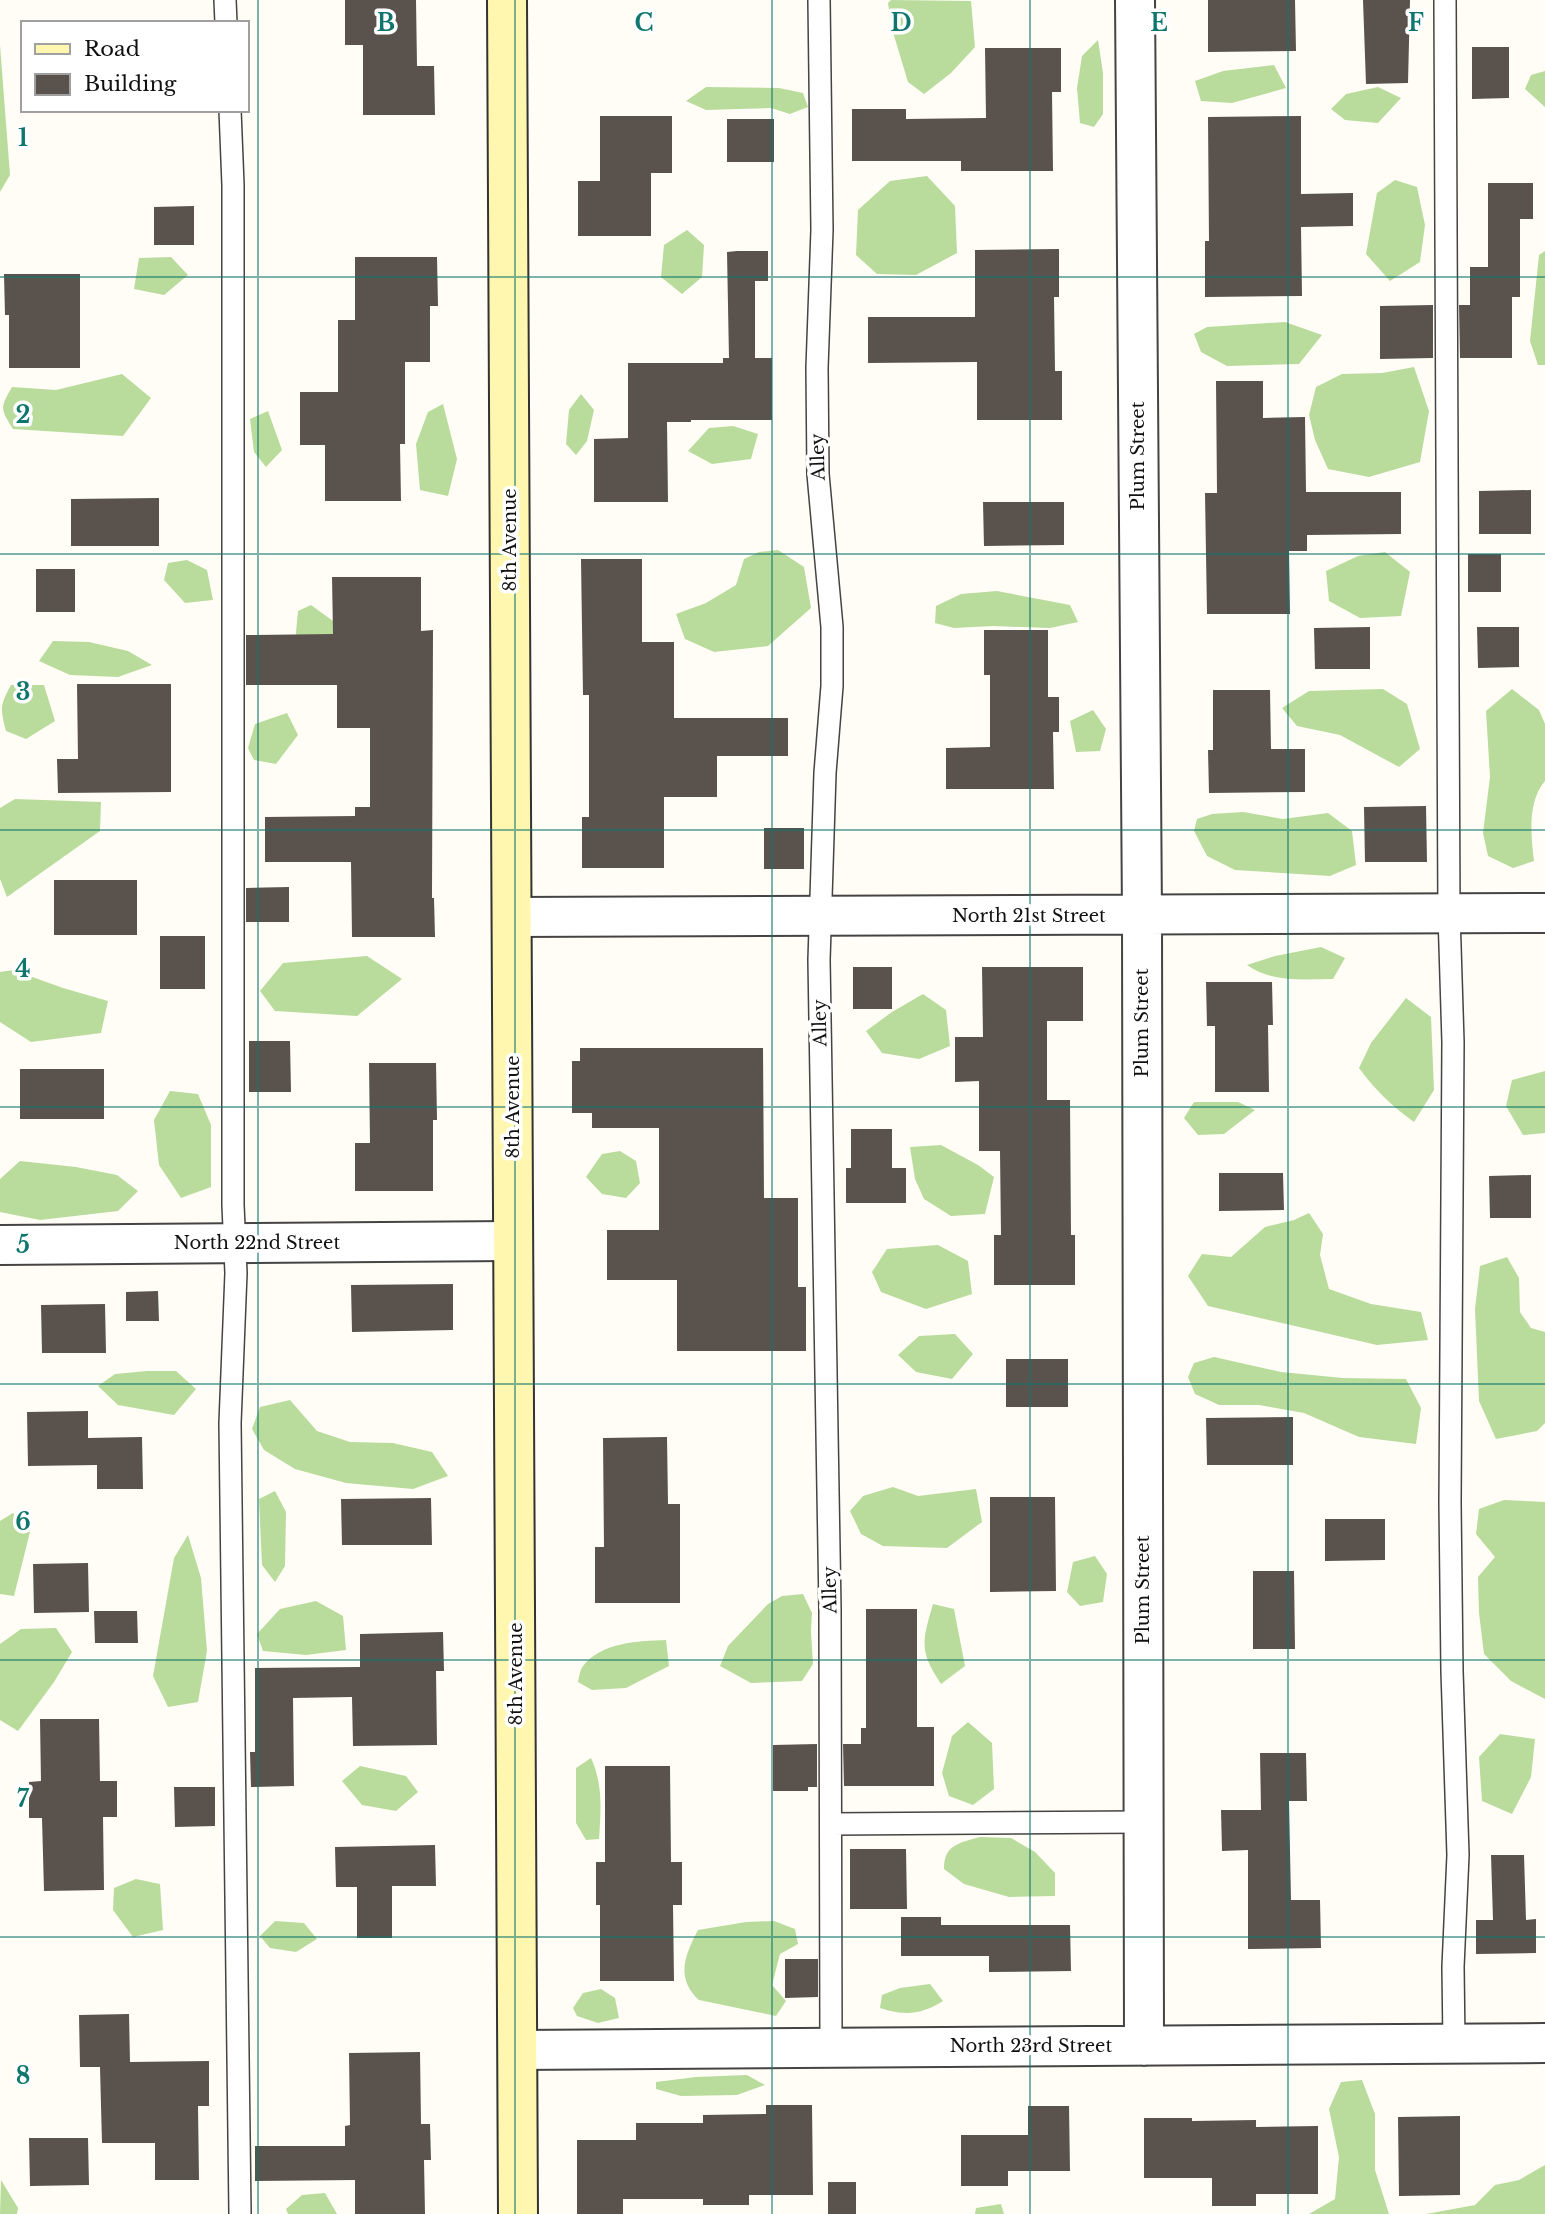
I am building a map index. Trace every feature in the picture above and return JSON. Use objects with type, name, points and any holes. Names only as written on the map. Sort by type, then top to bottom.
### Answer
[{"type":"street","name":"8th Avenue","points":[[507,0],[518,2214]]},
{"type":"street","name":"Plum Street","points":[[1135,0],[1142,915],[1144,2046]]},
{"type":"street","name":"North 21st Street","points":[[512,917],[1545,913]]},
{"type":"street","name":"North 22nd Street","points":[[0,1245],[513,1241]]},
{"type":"street","name":"North 23rd Street","points":[[518,2050],[1545,2043]]},
{"type":"lane","points":[[225,0],[226,21]]},
{"type":"lane","name":"Alley","points":[[819,0],[822,230],[817,368],[818,474],[832,627],[832,686],[825,773],[819,960],[830,1609],[831,2048]]},
{"type":"lane","points":[[1445,0],[1449,914],[1453,1042],[1451,1657],[1458,1855],[1453,1967],[1454,2043]]},
{"type":"lane","points":[[230,112],[233,185],[235,1243],[230,1437],[240,2214]]},
{"type":"lane","points":[[831,1824],[1143,1822]]},
{"type":"green space","points":[[891,0],[971,1],[975,47],[951,73],[924,94],[908,82],[892,29],[888,3]]},
{"type":"green space","points":[[1098,40],[1103,73],[1103,114],[1094,127],[1080,123],[1077,88],[1082,56]]},
{"type":"green space","points":[[0,45],[10,175],[0,192]]},
{"type":"green space","points":[[1274,65],[1286,88],[1232,103],[1201,101],[1195,81],[1223,71]]},
{"type":"green space","points":[[1545,71],[1545,107],[1525,89],[1531,75]]},
{"type":"green space","points":[[706,87],[779,88],[803,93],[808,107],[790,114],[771,108],[706,110],[686,101]]},
{"type":"green space","points":[[1378,87],[1401,98],[1378,123],[1345,120],[1331,109],[1346,94]]},
{"type":"green space","points":[[927,176],[955,206],[957,253],[916,275],[877,274],[856,255],[858,210],[890,181]]},
{"type":"green space","points":[[1395,180],[1417,187],[1425,225],[1420,262],[1390,281],[1366,254],[1377,193]]},
{"type":"green space","points":[[687,230],[704,245],[702,277],[682,294],[661,277],[664,245]]},
{"type":"green space","points":[[1545,251],[1545,365],[1538,365],[1530,341],[1539,255]]},
{"type":"green space","points":[[171,257],[188,275],[164,295],[134,289],[139,258]]},
{"type":"green space","points":[[1285,322],[1322,335],[1299,364],[1227,366],[1201,352],[1194,334],[1207,327]]},
{"type":"green space","points":[[1414,367],[1429,411],[1420,462],[1369,477],[1328,469],[1315,440],[1309,415],[1316,387],[1342,374],[1382,373]]},
{"type":"green space","points":[[122,374],[151,398],[123,436],[13,429],[4,412],[4,404],[12,387],[56,390]]},
{"type":"green space","points":[[581,394],[594,410],[587,441],[576,455],[566,444],[569,410]]},
{"type":"green space","points":[[443,404],[457,459],[448,496],[420,490],[416,444],[428,412]]},
{"type":"green space","points":[[268,411],[282,450],[266,467],[254,452],[250,419]]},
{"type":"green space","points":[[733,426],[758,434],[751,459],[712,464],[688,451],[709,428]]},
{"type":"green space","points":[[778,550],[804,567],[811,608],[768,646],[714,652],[685,639],[676,614],[706,603],[736,585],[744,559],[759,552]]},
{"type":"green space","points":[[1385,552],[1410,572],[1401,616],[1360,618],[1329,601],[1326,571],[1358,556]]},
{"type":"green space","points":[[187,560],[207,570],[213,600],[185,603],[164,580],[168,563]]},
{"type":"green space","points":[[997,591],[1070,605],[1078,622],[1050,628],[954,628],[935,623],[936,606],[961,594]]},
{"type":"green space","points":[[311,605],[333,621],[335,656],[298,653],[298,611]]},
{"type":"green space","points":[[53,641],[89,642],[128,651],[152,665],[118,677],[70,675],[39,661]]},
{"type":"green space","points":[[11,685],[44,685],[55,721],[26,739],[6,731],[2,707]]},
{"type":"green space","points":[[1383,689],[1407,704],[1420,749],[1399,767],[1340,735],[1297,726],[1282,708],[1309,691]]},
{"type":"green space","points":[[1512,689],[1539,710],[1545,724],[1545,781],[1535,799],[1532,820],[1534,861],[1513,868],[1488,856],[1483,833],[1490,777],[1486,711]]},
{"type":"green space","points":[[1093,710],[1106,729],[1100,751],[1076,752],[1070,721]]},
{"type":"green space","points":[[287,713],[298,735],[276,764],[254,760],[248,748],[255,724]]},
{"type":"green space","points":[[15,799],[101,802],[100,831],[7,897],[0,879],[0,808]]},
{"type":"green space","points":[[1243,812],[1283,819],[1328,813],[1352,831],[1356,865],[1330,876],[1235,870],[1207,856],[1194,831],[1197,819],[1212,814]]},
{"type":"green space","points":[[1321,947],[1345,958],[1333,979],[1277,977],[1247,965],[1275,956]]},
{"type":"green space","points":[[367,956],[402,979],[357,1016],[275,1011],[260,991],[283,963]]},
{"type":"green space","points":[[13,970],[108,1001],[101,1033],[31,1042],[0,1022],[0,972]]},
{"type":"green space","points":[[923,994],[946,1010],[950,1046],[919,1059],[882,1053],[866,1031]]},
{"type":"green space","points":[[1406,998],[1431,1017],[1434,1090],[1414,1122],[1384,1097],[1359,1068],[1371,1043]]},
{"type":"green space","points":[[1545,1071],[1545,1133],[1523,1135],[1506,1106],[1512,1080]]},
{"type":"green space","points":[[170,1091],[198,1094],[211,1125],[211,1187],[181,1198],[159,1165],[154,1120]]},
{"type":"green space","points":[[1194,1102],[1238,1102],[1255,1110],[1224,1134],[1198,1135],[1184,1118]]},
{"type":"green space","points":[[941,1145],[994,1177],[985,1214],[951,1216],[924,1199],[915,1179],[910,1147]]},
{"type":"green space","points":[[620,1151],[636,1161],[640,1183],[626,1198],[602,1194],[586,1177],[602,1154]]},
{"type":"green space","points":[[20,1161],[117,1175],[138,1191],[118,1211],[40,1220],[0,1212],[0,1179]]},
{"type":"green space","points":[[1309,1213],[1323,1234],[1320,1255],[1329,1289],[1371,1304],[1421,1312],[1428,1340],[1377,1345],[1208,1306],[1188,1276],[1202,1254],[1231,1257],[1265,1227],[1294,1220]]},
{"type":"green space","points":[[938,1245],[968,1261],[972,1294],[926,1309],[881,1292],[872,1272],[887,1249]]},
{"type":"green space","points":[[1507,1257],[1519,1278],[1520,1312],[1531,1328],[1545,1332],[1545,1423],[1537,1431],[1496,1439],[1479,1401],[1475,1309],[1480,1266]]},
{"type":"green space","points":[[955,1334],[973,1354],[952,1379],[916,1372],[898,1355],[919,1336]]},
{"type":"green space","points":[[1214,1357],[1281,1372],[1343,1378],[1406,1379],[1421,1408],[1416,1444],[1359,1437],[1304,1413],[1259,1405],[1219,1405],[1195,1394],[1188,1377],[1194,1363]]},
{"type":"green space","points":[[176,1371],[196,1389],[174,1415],[118,1405],[98,1386],[115,1374]]},
{"type":"green space","points":[[290,1400],[317,1431],[350,1442],[393,1443],[432,1452],[448,1476],[413,1489],[346,1483],[295,1469],[264,1450],[252,1429],[260,1407]]},
{"type":"green space","points":[[893,1487],[918,1496],[976,1489],[982,1522],[947,1548],[883,1546],[861,1534],[850,1511],[863,1496]]},
{"type":"green space","points":[[275,1491],[286,1512],[285,1566],[275,1582],[262,1565],[259,1499]]},
{"type":"green space","points":[[1504,1500],[1545,1502],[1545,1699],[1511,1681],[1484,1654],[1478,1577],[1495,1557],[1476,1534],[1479,1509]]},
{"type":"green space","points":[[13,1513],[30,1532],[14,1596],[0,1594],[0,1521]]},
{"type":"green space","points":[[188,1535],[201,1578],[207,1651],[198,1702],[168,1707],[153,1676],[174,1558]]},
{"type":"green space","points":[[1095,1556],[1107,1574],[1103,1602],[1080,1606],[1067,1592],[1073,1562]]},
{"type":"green space","points":[[803,1594],[812,1613],[813,1664],[802,1681],[751,1683],[720,1666],[728,1646],[768,1604],[782,1596]]},
{"type":"green space","points":[[316,1601],[343,1616],[346,1650],[306,1655],[263,1651],[257,1634],[280,1609]]},
{"type":"green space","points":[[933,1604],[954,1609],[965,1666],[941,1684],[929,1663],[925,1646]]},
{"type":"green space","points":[[56,1628],[72,1652],[18,1731],[0,1720],[0,1644],[21,1629]]},
{"type":"green space","points":[[666,1640],[669,1666],[626,1688],[592,1690],[578,1682],[583,1666],[610,1647]]},
{"type":"green space","points":[[968,1722],[992,1743],[994,1789],[973,1805],[949,1796],[942,1773],[952,1736]]},
{"type":"green space","points":[[1500,1734],[1535,1739],[1531,1777],[1512,1814],[1482,1801],[1479,1757]]},
{"type":"green space","points":[[591,1758],[599,1787],[600,1828],[599,1839],[586,1840],[576,1823],[576,1768]]},
{"type":"green space","points":[[360,1766],[406,1776],[418,1792],[396,1811],[362,1805],[342,1781]]},
{"type":"green space","points":[[980,1837],[1011,1838],[1035,1852],[1055,1873],[1055,1896],[1009,1897],[964,1884],[944,1869],[950,1849]]},
{"type":"green space","points":[[136,1879],[160,1884],[163,1930],[133,1937],[113,1910],[114,1888]]},
{"type":"green space","points":[[275,1921],[304,1923],[317,1939],[296,1952],[270,1948],[260,1936]]},
{"type":"green space","points":[[774,1921],[795,1929],[798,1944],[780,1954],[772,1985],[786,2001],[776,2016],[699,2000],[692,1992],[685,1975],[686,1957],[698,1930],[746,1922]]},
{"type":"green space","points":[[930,1984],[943,2001],[935,2006],[912,2013],[880,2008],[882,1995],[900,1988]]},
{"type":"green space","points":[[601,1989],[615,1998],[619,2018],[598,2023],[577,2016],[573,2008],[583,1993]]},
{"type":"green space","points":[[747,2075],[765,2085],[737,2095],[681,2096],[656,2089],[656,2082]]},
{"type":"green space","points":[[1362,2080],[1375,2114],[1375,2170],[1389,2214],[1309,2214],[1335,2199],[1339,2157],[1329,2109],[1341,2082]]},
{"type":"green space","points":[[1545,2165],[1545,2214],[1426,2214],[1475,2205],[1495,2185],[1519,2180]]},
{"type":"green space","points":[[1,2180],[18,2208],[17,2214],[0,2214]]},
{"type":"green space","points":[[325,2193],[337,2214],[288,2214],[286,2209],[302,2195]]},
{"type":"green space","points":[[1001,2204],[1004,2214],[975,2214],[976,2208]]},
{"type":"building","points":[[345,0],[416,0],[417,66],[434,66],[435,115],[363,115],[363,45],[345,45]]},
{"type":"building","points":[[1208,0],[1295,0],[1296,51],[1208,52]]},
{"type":"building","points":[[1363,0],[1410,0],[1408,83],[1366,84]]},
{"type":"building","points":[[1472,47],[1509,47],[1509,98],[1472,99]]},
{"type":"building","points":[[985,48],[1061,48],[1061,92],[1052,92],[1053,171],[961,171],[961,161],[852,161],[852,109],[906,109],[906,119],[986,118]]},
{"type":"building","points":[[600,116],[672,116],[672,173],[651,173],[651,236],[578,236],[578,181],[600,181]]},
{"type":"building","points":[[1301,116],[1301,194],[1353,193],[1353,226],[1301,227],[1302,296],[1205,297],[1205,241],[1209,241],[1208,117]]},
{"type":"building","points":[[727,119],[774,119],[774,162],[727,162]]},
{"type":"building","points":[[1488,183],[1533,183],[1533,219],[1520,219],[1520,297],[1512,297],[1512,358],[1460,358],[1459,305],[1470,305],[1470,267],[1488,267]]},
{"type":"building","points":[[194,206],[194,245],[154,245],[154,207]]},
{"type":"building","points":[[1059,249],[1059,297],[1054,297],[1055,371],[1062,371],[1062,420],[977,420],[977,362],[868,363],[868,317],[975,317],[975,250]]},
{"type":"building","points":[[768,251],[768,281],[755,281],[755,358],[772,358],[772,420],[667,422],[668,502],[594,502],[594,439],[628,438],[628,363],[723,363],[723,358],[729,358],[727,252]]},
{"type":"building","points":[[355,257],[437,257],[438,306],[430,306],[430,362],[405,362],[405,444],[400,444],[401,501],[325,501],[325,445],[300,445],[300,392],[338,392],[338,320],[355,320]]},
{"type":"building","points":[[4,274],[80,274],[80,368],[9,368],[9,315],[5,315]]},
{"type":"building","points":[[1433,305],[1433,358],[1380,359],[1380,306]]},
{"type":"building","points":[[1216,381],[1263,381],[1263,418],[1305,417],[1306,492],[1401,492],[1401,534],[1307,535],[1307,551],[1289,551],[1290,614],[1207,614],[1205,493],[1217,493]]},
{"type":"building","points":[[1531,490],[1531,534],[1479,534],[1479,491]]},
{"type":"building","points":[[159,498],[159,546],[71,546],[71,499]]},
{"type":"building","points":[[983,502],[1064,502],[1064,545],[984,546]]},
{"type":"building","points":[[1468,554],[1501,554],[1501,592],[1468,592]]},
{"type":"building","points":[[581,559],[642,559],[642,642],[674,642],[674,718],[788,718],[788,756],[717,756],[717,797],[664,797],[664,868],[582,868],[582,817],[589,817],[589,695],[583,695]]},
{"type":"building","points":[[36,569],[75,569],[75,612],[36,612]]},
{"type":"building","points":[[332,577],[421,577],[421,631],[433,630],[432,898],[435,937],[352,937],[351,862],[265,862],[265,817],[355,816],[355,807],[370,807],[370,728],[337,728],[337,685],[246,685],[246,635],[333,634]]},
{"type":"building","points":[[1370,627],[1370,669],[1315,669],[1314,628]]},
{"type":"building","points":[[1477,627],[1519,627],[1519,667],[1478,668]]},
{"type":"building","points":[[984,630],[1048,630],[1048,697],[1059,697],[1059,732],[1053,732],[1054,789],[946,789],[946,748],[990,747],[990,675],[984,675]]},
{"type":"building","points":[[77,684],[171,684],[171,792],[58,793],[57,759],[78,759]]},
{"type":"building","points":[[1213,690],[1270,690],[1271,749],[1305,749],[1305,792],[1209,793],[1208,750],[1213,750]]},
{"type":"building","points":[[1426,806],[1427,862],[1365,862],[1364,807]]},
{"type":"building","points":[[764,828],[804,828],[804,869],[764,869]]},
{"type":"building","points":[[54,880],[137,880],[137,935],[54,935]]},
{"type":"building","points":[[289,887],[289,922],[246,922],[246,888]]},
{"type":"building","points":[[160,936],[205,936],[205,989],[160,989]]},
{"type":"building","points":[[853,967],[892,967],[892,1009],[853,1009]]},
{"type":"building","points":[[982,967],[1083,967],[1083,1021],[1047,1021],[1047,1100],[1070,1100],[1071,1235],[1075,1235],[1075,1285],[994,1285],[994,1235],[1001,1235],[1000,1151],[979,1151],[979,1081],[955,1082],[955,1037],[983,1037]]},
{"type":"building","points":[[1206,982],[1272,982],[1273,1025],[1268,1025],[1269,1092],[1215,1092],[1215,1026],[1207,1026]]},
{"type":"building","points":[[249,1041],[290,1041],[291,1092],[249,1092]]},
{"type":"building","points":[[580,1048],[763,1048],[764,1198],[798,1198],[798,1287],[806,1287],[806,1351],[677,1351],[677,1280],[607,1280],[607,1230],[659,1230],[659,1128],[592,1128],[592,1113],[572,1113],[572,1061],[580,1061]]},
{"type":"building","points":[[369,1063],[436,1063],[437,1120],[433,1120],[433,1191],[355,1191],[355,1143],[370,1143]]},
{"type":"building","points":[[20,1069],[104,1069],[104,1119],[20,1119]]},
{"type":"building","points":[[851,1129],[892,1129],[892,1168],[906,1168],[906,1203],[846,1203],[846,1168],[851,1168]]},
{"type":"building","points":[[1219,1173],[1283,1173],[1284,1210],[1219,1211]]},
{"type":"building","points":[[1531,1175],[1531,1218],[1490,1218],[1489,1176]]},
{"type":"building","points":[[453,1284],[453,1330],[352,1332],[351,1285]]},
{"type":"building","points":[[158,1291],[159,1321],[126,1321],[126,1292]]},
{"type":"building","points":[[105,1304],[106,1353],[42,1353],[41,1305]]},
{"type":"building","points":[[1006,1359],[1068,1359],[1068,1407],[1006,1407]]},
{"type":"building","points":[[88,1411],[88,1438],[142,1437],[143,1489],[97,1489],[97,1465],[28,1466],[27,1412]]},
{"type":"building","points":[[1293,1417],[1293,1465],[1207,1465],[1206,1418]]},
{"type":"building","points":[[667,1437],[668,1504],[680,1504],[680,1603],[595,1603],[595,1547],[604,1547],[603,1438]]},
{"type":"building","points":[[990,1497],[1055,1497],[1056,1591],[990,1592]]},
{"type":"building","points":[[431,1498],[432,1545],[342,1545],[341,1499]]},
{"type":"building","points":[[1325,1519],[1385,1519],[1385,1560],[1325,1561]]},
{"type":"building","points":[[88,1563],[89,1612],[34,1613],[33,1564]]},
{"type":"building","points":[[1253,1571],[1294,1571],[1295,1649],[1253,1649]]},
{"type":"building","points":[[866,1609],[917,1609],[917,1727],[934,1727],[934,1786],[844,1786],[843,1744],[861,1744],[861,1728],[866,1728]]},
{"type":"building","points":[[94,1611],[137,1611],[138,1643],[95,1643]]},
{"type":"building","points":[[443,1632],[444,1671],[436,1671],[437,1745],[353,1746],[352,1697],[293,1698],[294,1786],[251,1787],[250,1752],[255,1752],[255,1668],[360,1667],[360,1634]]},
{"type":"building","points":[[40,1719],[99,1719],[100,1781],[117,1781],[117,1817],[103,1817],[104,1890],[44,1891],[42,1818],[29,1818],[29,1782],[41,1781]]},
{"type":"building","points":[[817,1744],[817,1787],[808,1787],[808,1791],[773,1791],[773,1745]]},
{"type":"building","points":[[1260,1753],[1306,1753],[1307,1801],[1289,1801],[1291,1900],[1320,1900],[1321,1948],[1248,1949],[1248,1850],[1222,1851],[1221,1810],[1261,1810]]},
{"type":"building","points":[[605,1766],[670,1766],[671,1862],[682,1862],[682,1905],[673,1905],[674,1981],[600,1981],[600,1905],[596,1905],[596,1862],[605,1862]]},
{"type":"building","points":[[174,1787],[215,1787],[215,1826],[175,1827]]},
{"type":"building","points":[[435,1845],[436,1886],[392,1886],[392,1938],[357,1938],[357,1887],[336,1887],[335,1847]]},
{"type":"building","points":[[850,1849],[906,1849],[907,1909],[850,1909]]},
{"type":"building","points":[[1491,1855],[1524,1855],[1526,1920],[1536,1919],[1536,1953],[1476,1954],[1476,1920],[1493,1920]]},
{"type":"building","points":[[901,1917],[941,1917],[941,1925],[1070,1925],[1071,1971],[989,1972],[989,1956],[901,1956]]},
{"type":"building","points":[[785,1959],[818,1959],[818,1997],[785,1998]]},
{"type":"building","points":[[129,2014],[130,2062],[209,2061],[209,2106],[198,2106],[199,2180],[155,2180],[155,2143],[102,2143],[100,2067],[80,2067],[79,2015]]},
{"type":"building","points":[[420,2052],[421,2124],[430,2124],[431,2160],[424,2160],[425,2214],[355,2214],[355,2180],[255,2181],[255,2146],[345,2146],[345,2126],[350,2125],[349,2053]]},
{"type":"building","points":[[766,2105],[812,2105],[813,2195],[749,2195],[749,2205],[703,2205],[703,2199],[623,2199],[623,2214],[577,2214],[577,2140],[636,2140],[636,2123],[703,2123],[703,2115],[766,2114]]},
{"type":"building","points":[[1028,2106],[1069,2106],[1070,2171],[1008,2171],[1008,2186],[961,2186],[961,2135],[1028,2135]]},
{"type":"building","points":[[1460,2116],[1460,2195],[1399,2196],[1398,2117]]},
{"type":"building","points":[[1144,2118],[1192,2118],[1192,2121],[1256,2120],[1256,2127],[1318,2126],[1318,2194],[1256,2194],[1256,2206],[1212,2206],[1212,2178],[1144,2178]]},
{"type":"building","points":[[29,2138],[88,2138],[89,2185],[30,2186]]},
{"type":"building","points":[[828,2182],[856,2182],[856,2214],[828,2214]]}]
